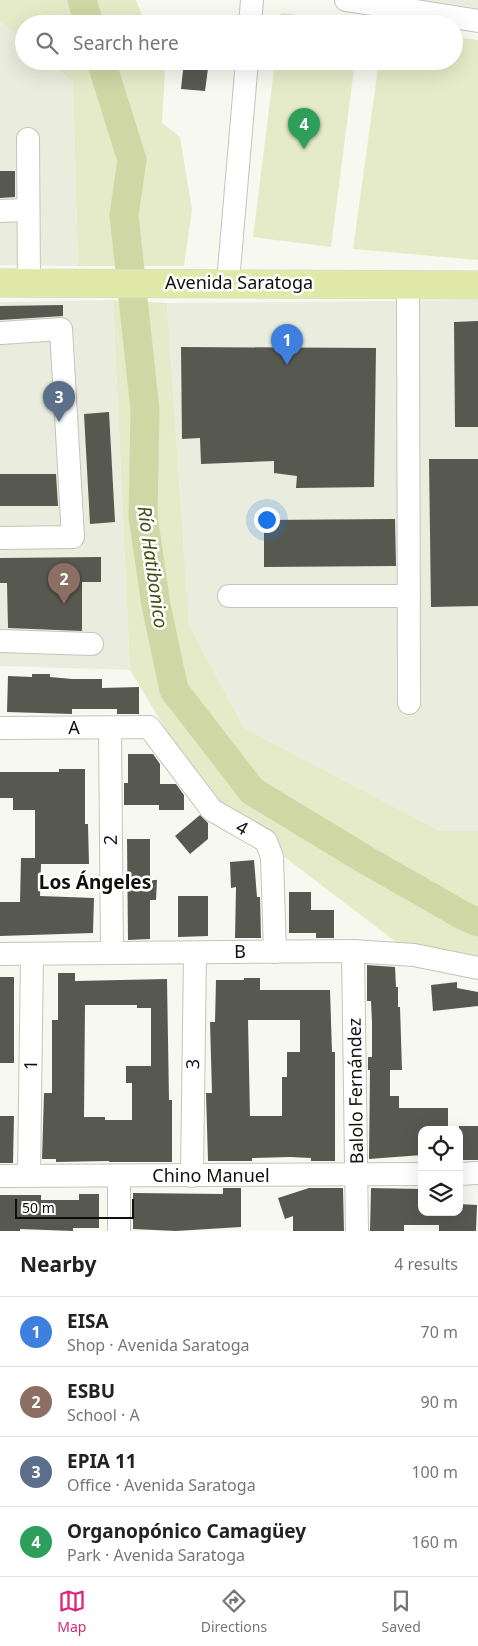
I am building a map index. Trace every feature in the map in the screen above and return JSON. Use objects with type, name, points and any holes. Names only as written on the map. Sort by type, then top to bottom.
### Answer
[{"type":"main road","name":"Avenida Saratoga","points":[[0,283],[228,282],[478,285]]},
{"type":"street","points":[[251,15],[252,0]]},
{"type":"street","points":[[346,0],[440,15]]},
{"type":"street","points":[[463,19],[478,21]]},
{"type":"street","points":[[228,282],[246,70]]},
{"type":"street","points":[[28,139],[29,283]]},
{"type":"street","points":[[0,211],[28,210]]},
{"type":"street","points":[[408,284],[409,703]]},
{"type":"street","points":[[0,538],[73,538],[61,329],[1,333]]},
{"type":"street","points":[[229,596],[409,596]]},
{"type":"street","points":[[0,641],[92,644]]},
{"type":"street","name":"A","points":[[0,728],[149,727]]},
{"type":"street","name":"4","points":[[149,727],[212,810],[266,842],[270,848],[272,857],[275,952]]},
{"type":"street","name":"2","points":[[110,728],[112,953]]},
{"type":"street","name":"B","points":[[0,954],[353,951],[414,955],[478,968]]},
{"type":"street","name":"Balolo Fernández","points":[[353,951],[357,1231]]},
{"type":"street","name":"3","points":[[192,1176],[195,953]]},
{"type":"street","name":"1","points":[[29,1175],[32,954]]},
{"type":"street","points":[[463,1174],[478,1173]]},
{"type":"street","name":"Chino Manuel","points":[[0,1176],[357,1176],[418,1174]]},
{"type":"street","points":[[119,1176],[119,1231]]},
{"type":"shaded area","points":[[407,0],[478,0],[478,9]]},
{"type":"shaded area","points":[[0,21],[15,34],[15,70],[59,70],[73,82],[78,266],[0,265]]},
{"type":"shaded area","points":[[113,300],[130,670],[0,666],[0,302]]},
{"type":"shaded area","points":[[478,300],[478,831],[440,831],[244,728],[189,625],[167,303]]},
{"type":"green space","points":[[0,0],[136,0],[142,15],[15,15],[15,34],[0,21]]},
{"type":"green space","points":[[281,13],[297,15],[281,15]]},
{"type":"green space","points":[[463,38],[478,40],[478,260],[353,249],[378,70],[463,70]]},
{"type":"green space","points":[[59,70],[165,70],[162,123],[180,137],[192,209],[184,266],[78,266],[73,82]]},
{"type":"green space","points":[[274,70],[354,70],[331,247],[253,237]]},
{"type":"green space","points":[[113,300],[167,303],[189,625],[244,728],[440,831],[478,831],[478,960],[396,942],[207,798],[130,670]]},
{"type":"building","points":[[183,70],[208,70],[205,91],[181,89]]},
{"type":"building","points":[[0,171],[15,171],[15,197],[0,198]]},
{"type":"building","points":[[63,305],[63,316],[0,320],[0,306]]},
{"type":"building","points":[[478,321],[478,427],[455,427],[454,322]]},
{"type":"building","points":[[181,347],[376,348],[374,487],[296,488],[297,476],[274,473],[274,461],[201,464],[200,438],[182,439]]},
{"type":"building","points":[[109,412],[115,522],[90,524],[84,414]]},
{"type":"building","points":[[429,459],[478,459],[478,606],[431,607]]},
{"type":"building","points":[[0,474],[56,474],[58,506],[0,506]]},
{"type":"building","points":[[395,519],[396,566],[264,567],[264,520]]},
{"type":"building","points":[[101,557],[101,582],[82,582],[82,631],[8,628],[7,583],[0,583],[0,558]]},
{"type":"building","points":[[32,674],[50,674],[50,677],[72,679],[102,679],[102,688],[139,687],[139,714],[117,714],[117,709],[72,709],[72,714],[7,712],[8,676],[32,677]]},
{"type":"building","points":[[128,754],[153,754],[160,764],[160,784],[176,784],[184,795],[184,810],[159,810],[159,805],[124,805],[124,783],[128,783]]},
{"type":"building","points":[[59,769],[85,769],[85,824],[88,824],[89,864],[41,864],[40,896],[94,898],[93,933],[0,936],[0,902],[20,902],[21,858],[35,858],[35,810],[13,810],[13,798],[0,798],[0,772],[59,772]]},
{"type":"building","points":[[200,815],[208,823],[208,839],[190,854],[175,836]]},
{"type":"building","points":[[127,839],[150,839],[150,880],[157,880],[156,900],[150,900],[150,939],[128,940]]},
{"type":"building","points":[[254,860],[257,897],[260,897],[261,938],[235,938],[236,887],[231,888],[230,862]]},
{"type":"building","points":[[289,892],[311,892],[311,910],[334,910],[334,938],[316,938],[316,933],[289,933]]},
{"type":"building","points":[[178,896],[208,896],[208,936],[178,937]]},
{"type":"building","points":[[367,965],[395,967],[398,1007],[400,1007],[402,1070],[390,1070],[390,1096],[399,1096],[399,1108],[448,1108],[448,1126],[418,1126],[418,1155],[369,1159],[370,1070],[368,1070],[368,1057],[372,1057],[372,1022],[371,1001],[367,1001]]},
{"type":"building","points":[[58,973],[75,973],[75,981],[167,979],[169,1100],[172,1100],[172,1162],[56,1162],[56,1159],[42,1159],[44,1093],[52,1093],[52,1020],[58,1020]],"holes":[[[85,1005],[137,1005],[137,1008],[151,1008],[151,1066],[126,1066],[126,1083],[132,1083],[132,1120],[105,1120],[105,1117],[84,1117]]]},
{"type":"building","points":[[0,977],[14,977],[14,1063],[0,1063]]},
{"type":"building","points":[[244,978],[260,978],[260,990],[330,990],[332,1052],[335,1052],[335,1161],[311,1161],[311,1158],[290,1157],[252,1158],[252,1161],[208,1161],[206,1093],[212,1093],[210,1022],[215,1022],[216,980],[244,980]],"holes":[[[248,1020],[300,1020],[300,1052],[287,1052],[287,1077],[282,1077],[282,1116],[250,1116]]]},
{"type":"building","points":[[457,982],[457,988],[478,992],[478,1006],[433,1011],[431,985]]},
{"type":"building","points":[[0,1116],[14,1116],[13,1163],[0,1163]]},
{"type":"building","points":[[463,1126],[478,1126],[478,1160],[463,1160]]},
{"type":"building","points":[[223,1188],[241,1188],[241,1227],[176,1231],[133,1229],[133,1193],[223,1194]]},
{"type":"building","points":[[309,1188],[343,1188],[344,1231],[293,1231],[293,1216],[285,1219],[278,1198]]},
{"type":"building","points":[[371,1188],[418,1189],[418,1216],[463,1216],[463,1204],[477,1205],[476,1231],[439,1231],[439,1225],[404,1225],[404,1231],[370,1231]]},
{"type":"building","points":[[79,1194],[99,1194],[99,1228],[73,1228],[73,1231],[20,1229],[20,1231],[0,1231],[0,1195],[41,1195],[41,1200],[79,1200]]},
{"type":"waterway","name":"Río Hatibonico","points":[[82,0],[86,15]]},
{"type":"waterway","name":"Río Hatibonico","points":[[104,70],[132,160],[124,215],[145,410],[143,516],[156,605],[174,690],[252,791],[364,859],[464,916],[478,922]]},
{"type":"place","name":"Organopónico Camagüey","points":[[304,149]]},
{"type":"place","name":"EISA","points":[[287,365]]},
{"type":"place","name":"EPIA 11","points":[[59,422]]},
{"type":"place","name":"ESBU","points":[[64,604]]},
{"type":"district","name":"Los Ángeles","points":[[95,882]]}]
